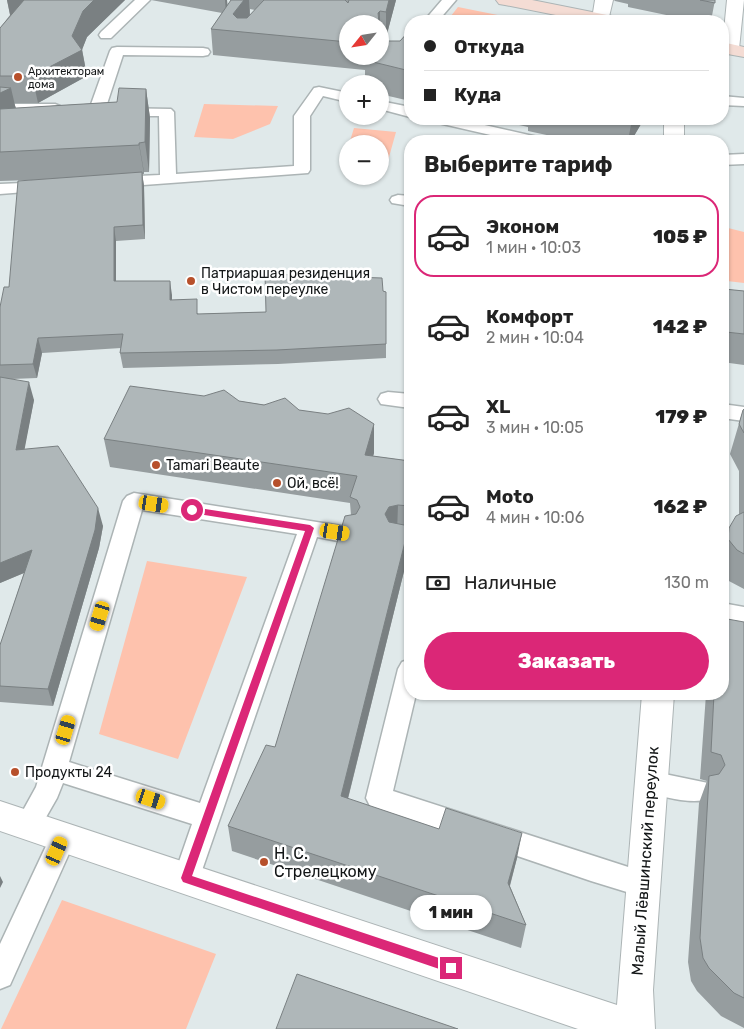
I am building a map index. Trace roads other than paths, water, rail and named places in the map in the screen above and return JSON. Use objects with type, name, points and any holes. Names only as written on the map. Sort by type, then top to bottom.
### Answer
[{"type":"main road","points":[[505,0],[581,15]]},
{"type":"street","points":[[604,0],[606,15]]},
{"type":"street","points":[[732,49],[736,0]]},
{"type":"street","name":"Малый Лёвшинский переулок","points":[[635,1029],[635,990],[657,700]]},
{"type":"street","points":[[14,820],[635,1029]]},
{"type":"lane","points":[[106,35],[143,0]]},
{"type":"lane","points":[[437,15],[449,0]]},
{"type":"lane","points":[[168,179],[166,112],[92,110],[117,51],[203,52]]},
{"type":"lane","points":[[99,183],[302,170],[302,116],[319,91],[339,96]]},
{"type":"lane","points":[[729,101],[744,102]]},
{"type":"lane","points":[[389,107],[404,111]]},
{"type":"lane","points":[[0,108],[67,109]]},
{"type":"lane","points":[[466,125],[510,135]]},
{"type":"lane","points":[[729,160],[744,159]]},
{"type":"lane","points":[[0,190],[59,186]]},
{"type":"lane","points":[[388,399],[404,400]]},
{"type":"lane","points":[[729,412],[744,414]]},
{"type":"lane","points":[[14,820],[48,790],[134,501],[348,534]]},
{"type":"lane","points":[[186,878],[310,528]]},
{"type":"lane","points":[[729,613],[744,616]]},
{"type":"lane","points":[[404,694],[379,798],[591,869],[643,884]]},
{"type":"lane","points":[[54,769],[208,817]]},
{"type":"lane","points":[[650,782],[699,791]]},
{"type":"lane","points":[[0,975],[63,838]]},
{"type":"place","name":"Архитекторам дома","points":[[18,77]]},
{"type":"place","name":"Патриаршая резиденция в Чистом переулке","points":[[191,281]]},
{"type":"place","name":"Tamari Beaute","points":[[156,465]]},
{"type":"place","name":"Ой, всё!","points":[[277,483]]},
{"type":"place","name":"Продукты 24","points":[[15,772]]},
{"type":"place","name":"Н. С. Стрелецкому","points":[[264,862]]}]
